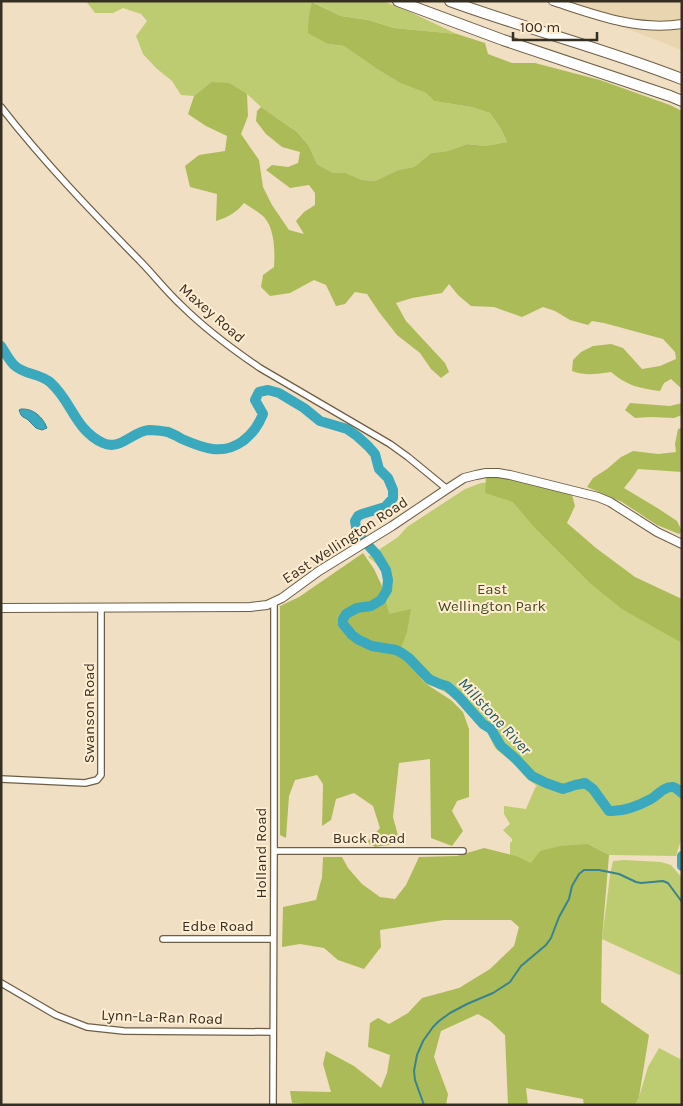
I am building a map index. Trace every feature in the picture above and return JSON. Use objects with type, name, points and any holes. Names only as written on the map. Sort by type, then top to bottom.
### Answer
[{"type":"highway","points":[[398,1],[503,40],[682,101]]},
{"type":"highway","points":[[450,1],[494,17],[646,65],[682,79]]},
{"type":"street","points":[[554,1],[589,13],[628,23],[661,26],[682,24]]},
{"type":"street","name":"Maxey Road","points":[[1,108],[30,143],[113,234],[180,304],[214,334],[260,368],[390,444],[446,489]]},
{"type":"street","name":"East Wellington Road","points":[[1,608],[262,606],[286,596],[319,571],[464,478],[479,474],[498,473],[598,497],[610,502],[657,532],[682,544]]},
{"type":"street","name":"Holland Road","points":[[273,1105],[274,602]]},
{"type":"street","name":"Swanson Road","points":[[1,779],[85,783],[97,780],[101,775],[101,608]]},
{"type":"street","name":"Buck Road","points":[[274,851],[463,851]]},
{"type":"street","name":"Edbe Road","points":[[163,939],[273,938]]},
{"type":"street","name":"Lynn-La-Ran Road","points":[[1,983],[56,1015],[87,1027],[124,1031],[273,1032]]},
{"type":"shaded area","points":[[551,1],[682,1],[682,50],[581,11]]},
{"type":"green space","points":[[86,1],[383,1],[457,34],[394,28],[368,20],[341,16],[313,2],[309,15],[328,44],[344,46],[400,83],[426,93],[434,101],[471,107],[490,113],[507,142],[485,146],[467,144],[448,151],[431,153],[414,167],[398,170],[375,181],[362,180],[346,173],[333,173],[317,164],[309,146],[297,132],[261,107],[247,94],[211,82],[194,96],[181,95],[172,81],[143,54],[136,36],[147,21],[141,14],[123,8],[113,13],[95,13]]},
{"type":"green space","points":[[312,2],[341,16],[368,20],[394,28],[457,34],[485,43],[488,54],[512,63],[535,63],[600,80],[682,111],[682,389],[671,379],[664,383],[660,391],[634,386],[611,372],[586,374],[572,371],[573,360],[581,352],[593,346],[611,344],[623,348],[642,369],[660,366],[676,359],[675,352],[663,339],[604,323],[592,321],[588,325],[570,320],[555,311],[543,307],[522,317],[494,307],[471,306],[449,284],[442,293],[396,303],[406,321],[445,363],[449,372],[441,378],[431,369],[420,353],[397,335],[367,294],[355,292],[345,304],[336,306],[326,285],[314,280],[290,293],[270,296],[261,287],[263,275],[274,267],[274,241],[268,222],[262,215],[244,203],[232,214],[216,221],[217,194],[190,187],[185,166],[199,155],[225,151],[227,136],[206,126],[188,114],[194,96],[211,82],[229,83],[247,94],[248,116],[241,134],[259,160],[263,187],[272,205],[289,230],[304,234],[296,221],[304,212],[315,205],[315,193],[309,185],[290,188],[266,170],[272,165],[288,167],[298,163],[300,152],[282,147],[266,134],[256,121],[257,111],[261,107],[297,132],[309,146],[317,164],[333,173],[346,173],[362,180],[375,181],[398,170],[414,167],[431,153],[448,151],[467,144],[485,146],[507,142],[490,113],[471,107],[434,101],[426,93],[400,83],[344,46],[328,44],[308,33]]},
{"type":"green space","points":[[630,403],[670,406],[682,403],[682,415],[674,418],[635,418],[625,410]]},
{"type":"green space","points":[[682,428],[682,472],[638,469],[624,488],[677,521],[682,531],[679,534],[657,525],[622,502],[587,487],[593,478],[621,457],[633,451],[658,454],[676,452],[675,444],[678,429]]},
{"type":"green space","points":[[486,477],[513,479],[572,495],[575,506],[567,523],[596,548],[635,577],[682,599],[682,643],[622,609],[590,583],[534,527],[513,502],[485,493]]},
{"type":"green space","name":"East Wellington Park","points":[[492,482],[564,521],[682,628],[682,843],[681,840],[676,856],[609,855],[588,844],[531,863],[510,855],[512,839],[503,830],[510,824],[504,814],[504,806],[526,809],[537,786],[527,779],[515,765],[495,748],[485,725],[467,713],[458,701],[435,687],[424,684],[340,621],[384,600],[384,576],[378,566],[368,557],[398,537],[407,527],[465,489],[481,483]]},
{"type":"green space","points":[[363,553],[374,569],[382,586],[389,614],[411,609],[407,632],[401,648],[423,682],[451,700],[463,712],[469,729],[469,797],[457,801],[452,811],[463,831],[452,846],[431,838],[430,759],[399,763],[393,817],[400,843],[375,847],[367,842],[380,828],[373,806],[354,793],[336,799],[331,820],[322,826],[323,784],[317,775],[295,780],[289,796],[286,838],[280,835],[280,606],[299,597]]},
{"type":"green space","points":[[588,844],[609,855],[602,939],[601,1002],[649,1035],[639,1097],[635,1105],[584,1105],[583,1099],[526,1088],[528,1105],[508,1105],[505,1035],[490,1021],[478,1014],[441,1031],[434,1057],[448,1094],[446,1105],[318,1105],[292,1103],[290,1091],[331,1092],[323,1064],[326,1051],[354,1066],[381,1088],[387,1073],[390,1055],[368,1047],[370,1023],[378,1018],[389,1024],[408,1013],[422,998],[459,988],[490,969],[514,946],[519,927],[511,920],[444,920],[380,930],[381,947],[364,969],[338,960],[324,948],[300,944],[282,947],[283,907],[316,900],[322,877],[323,857],[342,857],[348,868],[362,884],[380,897],[395,899],[406,885],[419,857],[457,856],[484,848],[516,856],[531,863],[540,851],[560,846]]},
{"type":"green space","points":[[613,861],[661,862],[671,865],[682,878],[682,976],[602,939]]},
{"type":"green space","points":[[659,1048],[682,1060],[682,1105],[635,1105],[648,1067]]},
{"type":"water","points":[[19,410],[30,410],[37,414],[47,428],[42,430],[36,428],[21,415]]},
{"type":"waterway","name":"Millstone River","points":[[1,346],[10,361],[18,368],[42,377],[51,383],[58,390],[86,431],[109,445],[121,443],[143,431],[151,430],[168,432],[205,448],[220,449],[235,446],[255,429],[263,414],[255,400],[259,392],[268,390],[279,393],[304,408],[320,421],[347,429],[375,454],[379,469],[388,478],[393,490],[393,498],[385,507],[362,514],[355,521],[357,533],[377,555],[386,570],[388,580],[387,590],[381,600],[371,606],[357,608],[346,614],[343,624],[352,635],[372,646],[396,650],[402,653],[429,679],[447,686],[483,724],[491,729],[501,746],[532,776],[546,783],[563,789],[585,783],[593,789],[609,811],[620,811],[636,806],[669,787],[675,788],[682,793]]},
{"type":"waterway","name":"Millstone River","points":[[682,856],[682,866]]},
{"type":"waterway","points":[[424,1105],[415,1080],[414,1071],[417,1055],[423,1041],[433,1027],[450,1013],[493,993],[510,982],[521,966],[546,945],[569,899],[572,886],[579,874],[584,870],[599,870],[619,874],[641,883],[663,881],[668,883],[682,902]]}]
